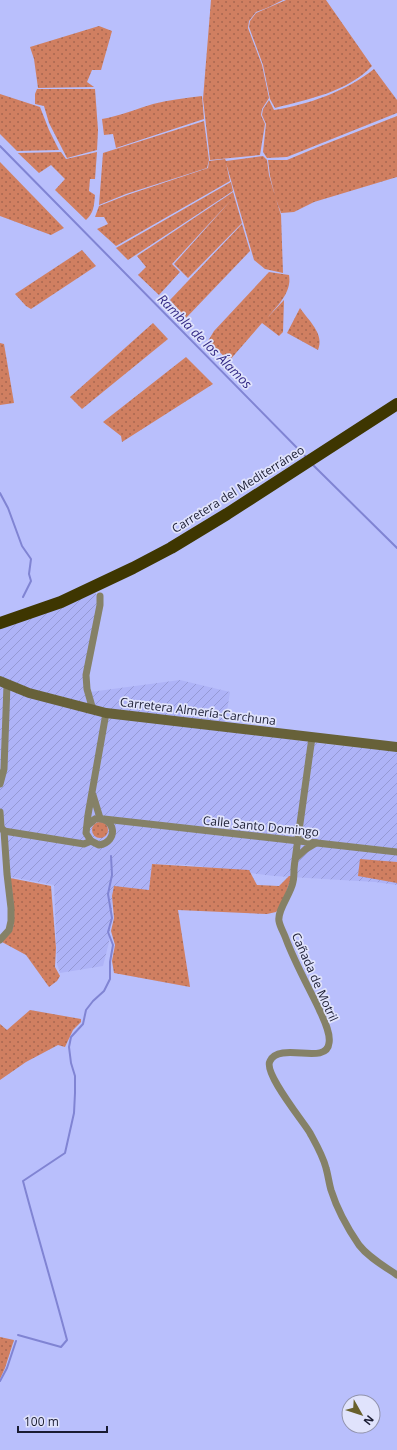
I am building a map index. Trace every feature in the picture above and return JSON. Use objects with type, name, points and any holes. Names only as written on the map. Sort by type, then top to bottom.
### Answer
[{"type":"highway","name":"Carretera del Mediterráneo","points":[[0,623],[61,602],[133,568],[171,548],[227,514],[397,404]]},
{"type":"highway","name":"Carretera del Mediterráneo","points":[[0,615],[88,589]]},
{"type":"main road","name":"Carretera Almería-Carchuna","points":[[3,683],[29,692],[106,713],[397,747]]},
{"type":"street","points":[[93,710],[87,690],[86,675],[100,605],[100,596]]},
{"type":"street","points":[[0,784],[4,769],[3,683]]},
{"type":"street","points":[[87,826],[95,819],[102,818],[109,822],[113,832],[109,841],[99,845],[91,841],[86,833],[87,826],[92,793],[106,713]]},
{"type":"street","name":"Cañada de Motril","points":[[312,738],[300,824],[294,882],[279,914],[279,921],[289,947],[327,1028],[330,1042],[323,1052],[317,1054],[289,1052],[281,1054],[275,1056],[270,1061],[268,1066],[270,1073],[280,1090],[300,1118],[317,1146],[326,1167],[331,1191],[351,1232],[360,1245],[374,1260],[397,1275]]},
{"type":"street","points":[[92,793],[102,818]]},
{"type":"street","points":[[0,812],[1,827],[4,831],[11,908],[9,930],[0,940]]},
{"type":"street","name":"Calle Santo Domingo","points":[[102,818],[123,822],[397,852]]},
{"type":"street","points":[[112,827],[123,822]]},
{"type":"street","points":[[300,824],[294,834],[281,839],[292,848],[296,858],[316,843]]},
{"type":"street","points":[[300,824],[305,837],[316,843]]},
{"type":"street","points":[[4,831],[84,844],[91,841]]},
{"type":"shaded area","points":[[211,0],[283,0],[256,12],[249,21],[248,28],[262,65],[269,98],[262,109],[261,115],[265,124],[260,155],[210,160],[203,99]]},
{"type":"shaded area","points":[[286,0],[326,0],[372,66],[362,75],[339,88],[314,98],[275,108],[270,99],[263,65],[249,27],[250,21],[256,13]]},
{"type":"shaded area","points":[[99,26],[112,31],[101,70],[92,70],[87,82],[94,87],[38,88],[34,59],[30,47]]},
{"type":"shaded area","points":[[374,69],[397,100],[397,113],[287,157],[267,158],[263,152],[266,124],[262,115],[263,109],[269,100],[274,110],[300,105],[326,96],[352,84]]},
{"type":"shaded area","points":[[37,89],[95,89],[98,130],[97,150],[67,158],[49,123],[44,106],[35,104],[35,94]]},
{"type":"shaded area","points":[[0,94],[40,107],[59,150],[17,151],[0,134]]},
{"type":"shaded area","points":[[202,96],[204,119],[116,148],[113,134],[104,135],[102,119],[153,104]]},
{"type":"shaded area","points":[[397,116],[397,177],[314,202],[294,212],[281,213],[276,199],[281,215],[283,273],[265,269],[254,260],[226,163],[230,181],[116,246],[97,229],[108,224],[104,217],[95,217],[99,206],[208,168],[209,161],[225,159],[226,161],[263,156],[267,160],[269,175],[275,196],[268,160],[287,160]]},
{"type":"shaded area","points":[[204,121],[209,160],[207,168],[126,194],[99,205],[103,153]]},
{"type":"shaded area","points":[[61,152],[66,159],[97,152],[95,179],[90,179],[89,191],[95,195],[94,205],[91,215],[86,220],[55,190],[65,179],[51,165],[39,173],[18,153]]},
{"type":"shaded area","points":[[0,162],[64,228],[51,235],[0,216]]},
{"type":"shaded area","points":[[231,182],[233,191],[128,260],[116,248]]},
{"type":"shaded area","points":[[233,192],[242,223],[188,278],[174,264],[232,199],[172,264],[180,272],[159,295],[138,275],[146,267],[137,256]]},
{"type":"shaded area","points":[[242,224],[250,251],[186,318],[170,300]]},
{"type":"shaded area","points":[[82,250],[96,266],[31,309],[26,306],[15,294]]},
{"type":"shaded area","points":[[269,272],[289,275],[286,293],[268,317],[284,300],[283,332],[279,336],[262,323],[229,361],[208,341],[214,331]]},
{"type":"shaded area","points":[[300,308],[315,328],[320,344],[318,350],[287,333]]},
{"type":"shaded area","points":[[153,323],[168,339],[82,409],[70,397]]},
{"type":"shaded area","points":[[0,343],[4,344],[14,403],[0,405]]},
{"type":"shaded area","points":[[186,357],[213,384],[122,442],[121,436],[103,422]]},
{"type":"shaded area","points":[[95,591],[100,607],[88,674],[90,692],[180,680],[230,692],[224,730],[316,743],[397,752],[397,885],[375,882],[274,876],[189,865],[152,864],[149,890],[114,887],[109,942],[103,966],[60,973],[57,964],[54,885],[6,876],[7,838],[0,808],[0,624]]},
{"type":"shaded area","points":[[100,822],[106,824],[108,830],[106,836],[100,838],[94,836],[92,830],[94,824]]},
{"type":"shaded area","points":[[360,859],[397,862],[397,883],[358,876]]},
{"type":"shaded area","points":[[152,864],[249,870],[257,885],[279,886],[289,876],[292,876],[281,906],[276,912],[267,914],[178,910],[190,987],[114,973],[112,961],[115,945],[111,931],[114,918],[112,896],[114,886],[149,890]]},
{"type":"shaded area","points":[[10,878],[51,886],[56,948],[55,967],[60,976],[57,981],[49,987],[26,955],[2,942],[11,932],[14,919],[14,904]]},
{"type":"shaded area","points":[[30,1010],[81,1019],[81,1022],[73,1030],[65,1047],[58,1045],[26,1062],[0,1080],[0,1024],[7,1030]]},
{"type":"shaded area","points":[[0,1337],[14,1340],[0,1379]]},
{"type":"waterway","name":"Rambla de los Álamos","points":[[0,146],[306,457]]},
{"type":"waterway","name":"Rambla de los Álamos","points":[[313,465],[397,548]]},
{"type":"waterway","points":[[0,493],[8,508],[22,546],[31,559],[29,574],[31,581],[23,597]]},
{"type":"waterway","points":[[18,1335],[61,1347],[67,1340],[23,1181],[65,1153],[74,1113],[75,1076],[71,1063],[69,1047],[71,1037],[83,1024],[86,1010],[104,991],[110,979],[110,962],[113,945],[108,932],[112,918],[108,894],[112,875],[111,856]]},
{"type":"waterway","points":[[0,1381],[7,1368],[16,1341]]}]
